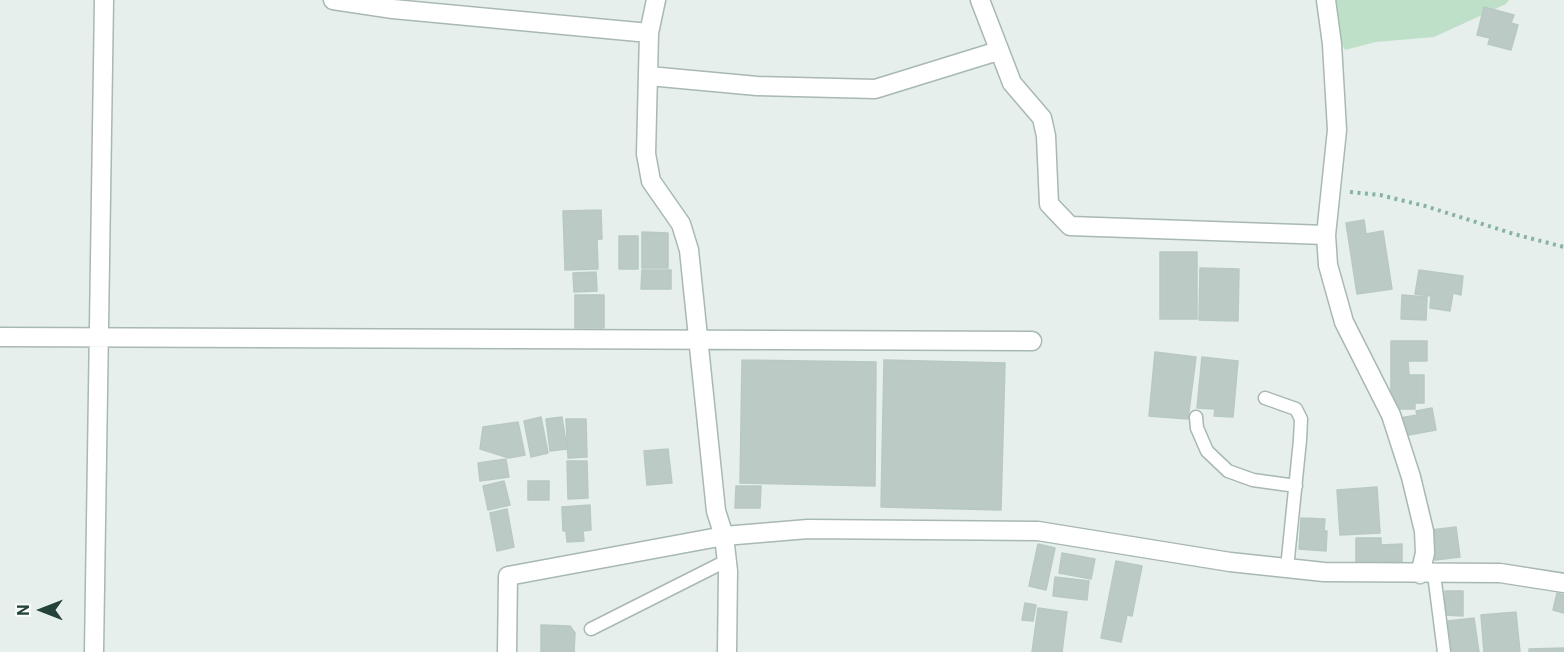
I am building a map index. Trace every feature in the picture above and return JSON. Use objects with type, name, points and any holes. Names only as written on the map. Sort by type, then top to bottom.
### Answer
[{"type":"street","points":[[94,652],[105,0]]},
{"type":"street","points":[[333,0],[393,9],[649,33]]},
{"type":"street","points":[[656,0],[649,33],[646,154],[651,181],[681,224],[689,250],[716,511],[724,536],[727,652]]},
{"type":"street","points":[[980,0],[1012,83],[1042,118],[1046,136],[1049,204],[1070,226],[1326,235]]},
{"type":"street","points":[[1326,0],[1332,44],[1337,130],[1326,235],[1328,265],[1344,322],[1391,415],[1411,477],[1424,531],[1427,574]]},
{"type":"street","points":[[649,76],[757,86],[875,89],[998,51]]},
{"type":"street","points":[[0,337],[1032,341]]},
{"type":"street","points":[[507,652],[508,576],[724,536],[808,529],[1038,531],[1230,562],[1324,572],[1500,573],[1564,583]]},
{"type":"lane","points":[[1265,398],[1296,409],[1301,419],[1287,568]]},
{"type":"lane","points":[[1196,417],[1197,428],[1207,451],[1228,471],[1253,480],[1296,486]]},
{"type":"lane","points":[[591,629],[726,561]]},
{"type":"lane","points":[[1427,574],[1444,652]]},
{"type":"path","points":[[1331,191],[1391,198],[1564,247]]},
{"type":"green space","points":[[1335,0],[1509,0],[1506,4],[1434,37],[1376,42],[1345,50],[1340,40]]},
{"type":"building","points":[[1484,7],[1514,15],[1511,23],[1518,25],[1511,50],[1488,44],[1490,38],[1477,35]]},
{"type":"building","points":[[601,210],[602,239],[597,239],[598,269],[565,270],[563,211]]},
{"type":"building","points":[[1364,220],[1366,234],[1383,231],[1392,289],[1357,294],[1346,223]]},
{"type":"building","points":[[642,232],[668,233],[668,268],[642,268]]},
{"type":"building","points":[[619,236],[638,236],[638,269],[619,269]]},
{"type":"building","points":[[1160,252],[1197,252],[1197,319],[1160,319]]},
{"type":"building","points":[[1200,268],[1239,269],[1238,321],[1199,320]]},
{"type":"building","points":[[642,270],[671,270],[671,289],[641,289]]},
{"type":"building","points":[[1419,270],[1463,276],[1461,295],[1453,293],[1450,311],[1430,308],[1431,296],[1415,294]]},
{"type":"building","points":[[596,272],[597,291],[574,292],[573,273]]},
{"type":"building","points":[[575,295],[604,295],[604,328],[575,328]]},
{"type":"building","points":[[1402,295],[1427,297],[1426,320],[1401,319]]},
{"type":"building","points":[[1391,341],[1427,341],[1427,361],[1408,361],[1409,375],[1424,375],[1424,403],[1415,403],[1415,409],[1395,409],[1391,404]]},
{"type":"building","points":[[1155,352],[1196,357],[1188,419],[1149,416]]},
{"type":"building","points":[[1202,357],[1238,361],[1233,417],[1214,416],[1215,409],[1197,408]]},
{"type":"building","points":[[742,360],[876,362],[875,486],[740,483]]},
{"type":"building","points":[[884,360],[1005,363],[1001,510],[881,507]]},
{"type":"building","points":[[1432,408],[1436,430],[1403,436],[1400,418],[1417,415],[1416,411]]},
{"type":"building","points":[[541,417],[548,453],[531,457],[524,421]]},
{"type":"building","points":[[562,417],[567,449],[550,451],[546,419]]},
{"type":"building","points":[[566,419],[586,419],[587,457],[568,458]]},
{"type":"building","points":[[518,422],[525,455],[509,458],[480,449],[483,427]]},
{"type":"building","points":[[668,449],[672,483],[647,485],[644,451]]},
{"type":"building","points":[[506,459],[509,477],[480,481],[478,463]]},
{"type":"building","points":[[567,461],[587,461],[588,498],[568,499]]},
{"type":"building","points":[[504,481],[510,505],[488,510],[483,486]]},
{"type":"building","points":[[528,481],[549,481],[549,500],[528,500]]},
{"type":"building","points":[[736,486],[761,486],[760,508],[735,508]]},
{"type":"building","points":[[1377,487],[1380,533],[1340,535],[1337,490]]},
{"type":"building","points":[[590,505],[591,530],[583,531],[584,541],[567,542],[566,531],[563,531],[562,507]]},
{"type":"building","points":[[507,509],[514,547],[497,551],[490,513]]},
{"type":"building","points":[[1301,518],[1325,519],[1326,551],[1299,549]]},
{"type":"building","points":[[1456,527],[1460,557],[1435,560],[1431,530]]},
{"type":"building","points":[[1356,538],[1381,538],[1381,545],[1402,544],[1402,564],[1356,564]]},
{"type":"building","points":[[1038,544],[1055,548],[1046,590],[1029,586]]},
{"type":"building","points":[[1062,553],[1095,559],[1091,579],[1059,573]]},
{"type":"building","points":[[1116,561],[1142,566],[1132,616],[1127,615],[1121,642],[1101,638]]},
{"type":"building","points":[[1055,577],[1089,581],[1087,600],[1053,596]]},
{"type":"building","points":[[1445,591],[1463,591],[1463,616],[1445,615]]},
{"type":"building","points":[[1557,593],[1564,595],[1564,613],[1553,610]]},
{"type":"building","points":[[1025,603],[1036,605],[1033,621],[1022,620]]},
{"type":"building","points":[[1038,608],[1067,612],[1062,652],[1032,652]]},
{"type":"building","points":[[1516,612],[1520,652],[1484,652],[1481,615]]},
{"type":"building","points":[[1474,618],[1479,652],[1452,652],[1448,621]]},
{"type":"building","points":[[541,625],[570,626],[575,633],[574,652],[541,652]]},
{"type":"building","points":[[1564,648],[1564,652],[1529,652],[1529,649]]}]
